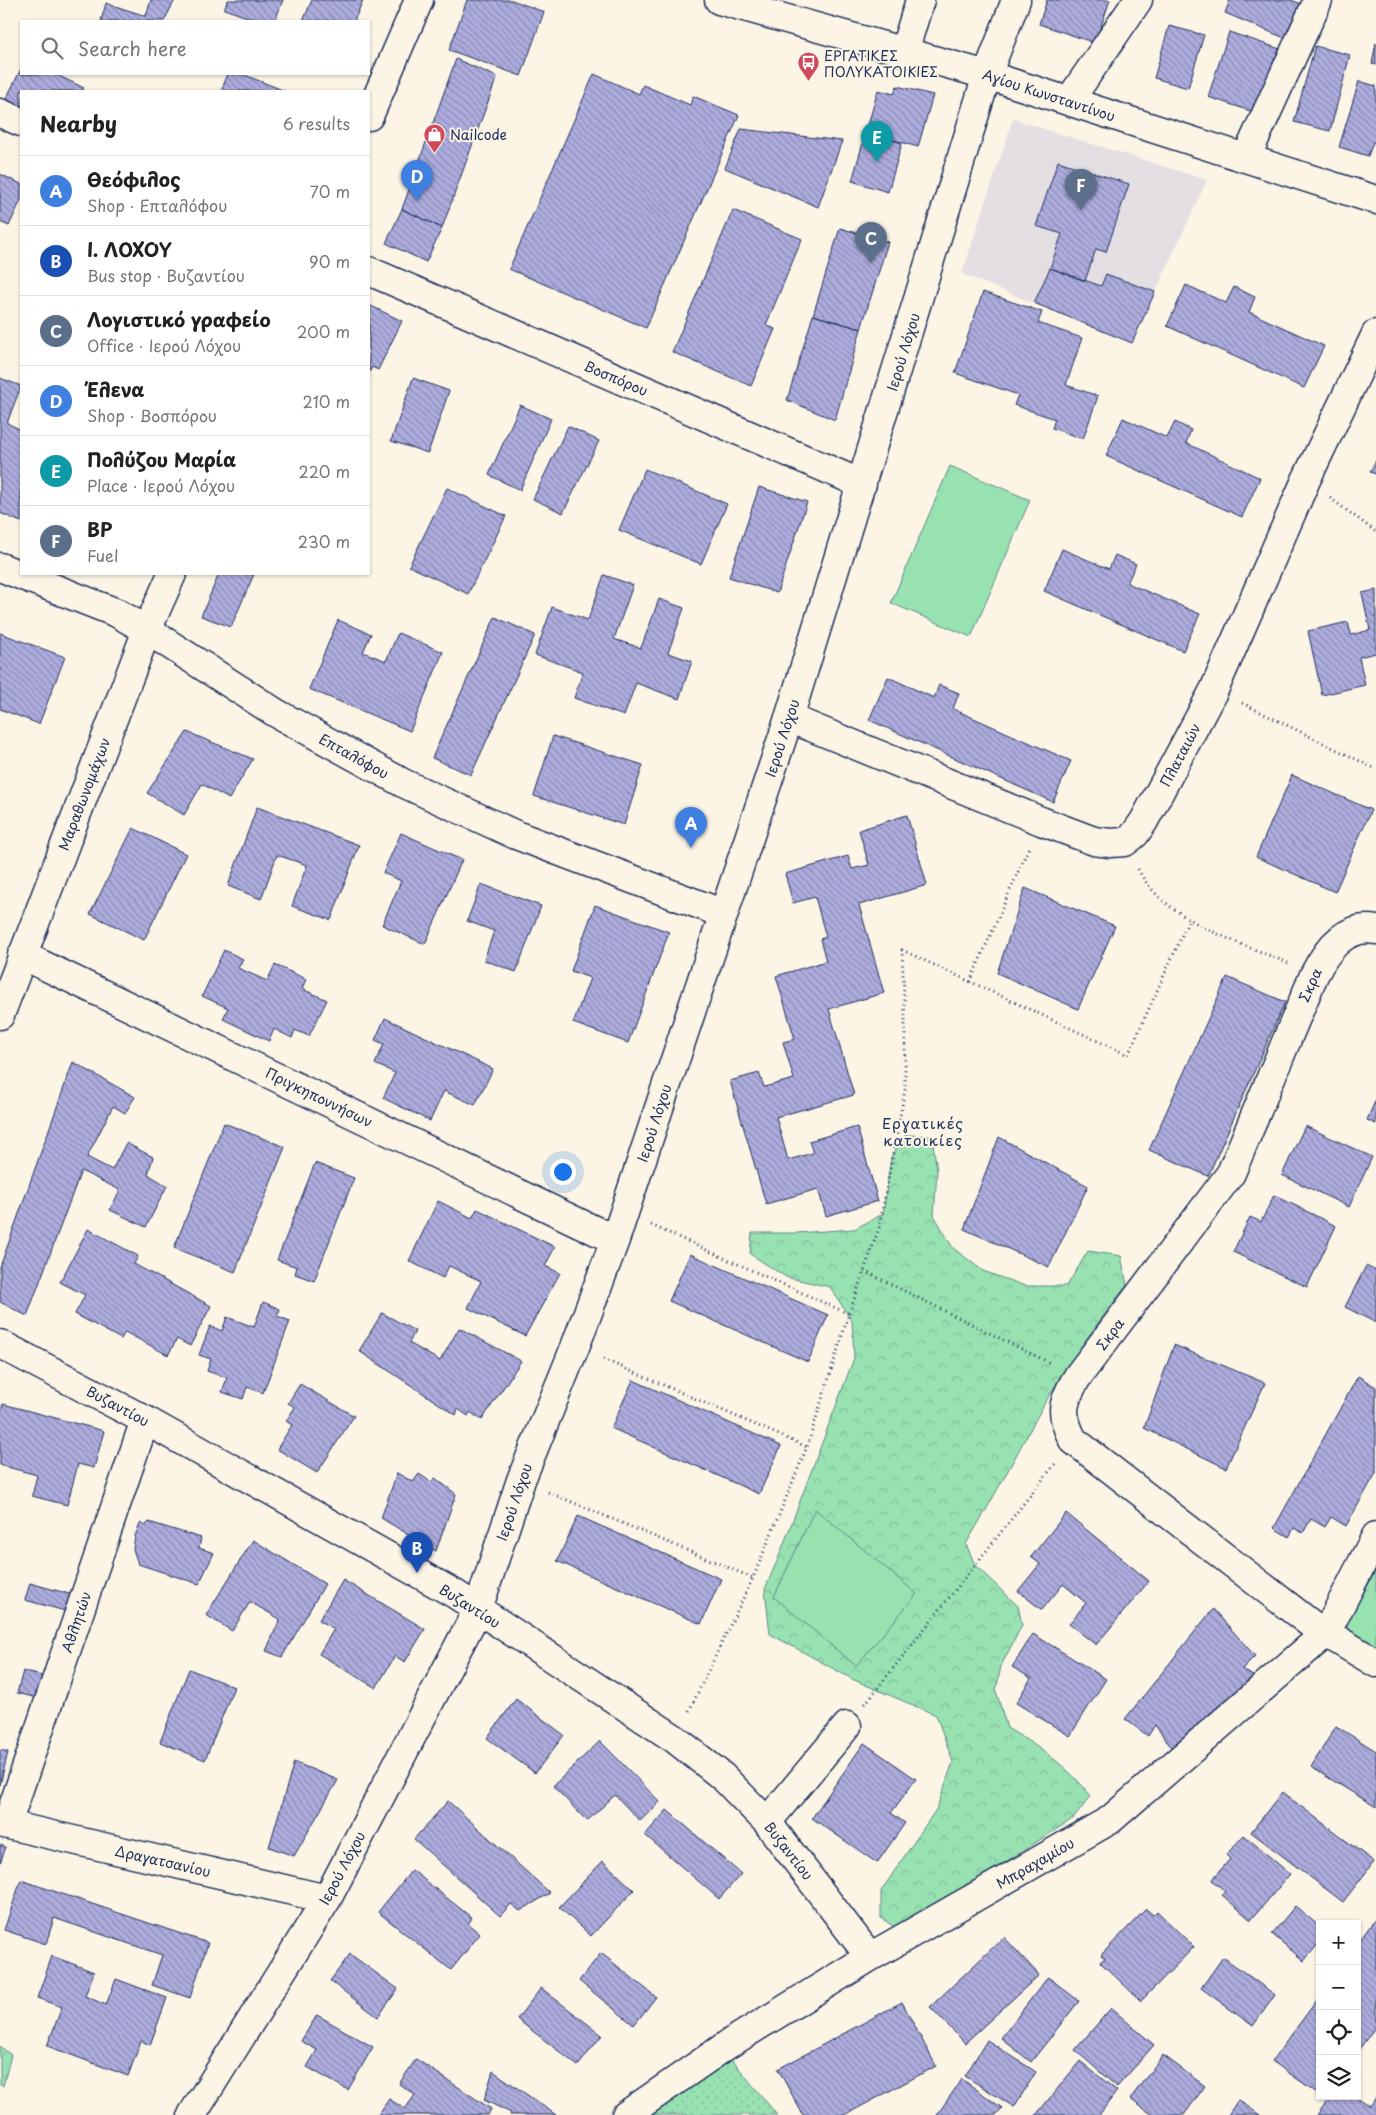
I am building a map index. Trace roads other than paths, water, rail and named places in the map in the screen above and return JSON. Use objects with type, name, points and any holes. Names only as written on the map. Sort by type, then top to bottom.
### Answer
[{"type":"street","points":[[370,114],[419,0]]},
{"type":"street","name":"Αγίου Κωνσταντίνου","points":[[719,0],[987,75],[1376,200]]},
{"type":"street","points":[[904,52],[920,0]]},
{"type":"street","name":"Ιερού Λόχου","points":[[192,2115],[326,1899],[478,1609],[520,1480],[575,1348],[615,1240],[789,718],[987,75],[1016,0]]},
{"type":"street","points":[[1069,102],[1138,0]]},
{"type":"street","points":[[1246,158],[1318,0]]},
{"type":"street","points":[[0,114],[20,122]]},
{"type":"street","name":"Βοσπόρου","points":[[370,271],[862,484]]},
{"type":"street","name":"Πλαταιών","points":[[789,718],[1094,841],[1124,842],[1135,834],[1144,821],[1214,690],[1306,480],[1376,334]]},
{"type":"street","name":"Επταλόφου","points":[[0,567],[20,575]]},
{"type":"street","name":"Επταλόφου","points":[[20,575],[117,613],[148,630],[276,713],[403,783],[516,835],[724,914]]},
{"type":"street","name":"Μαραθωνομάχων","points":[[0,1015],[148,630],[172,575]]},
{"type":"street","name":"Σκρα","points":[[1326,1633],[1311,1624],[1073,1440],[1066,1427],[1063,1411],[1068,1393],[1078,1376],[1231,1173],[1314,974],[1325,954],[1340,939],[1353,932],[1368,929],[1376,930]]},
{"type":"street","name":"Πριγκηποννήσων","points":[[22,955],[615,1240]]},
{"type":"street","name":"Βυζαντίου","points":[[0,1344],[145,1420],[455,1594],[676,1739],[723,1777],[767,1822],[870,1957]]},
{"type":"street","name":"Αθλητών","points":[[4,1824],[145,1420]]},
{"type":"street","name":"Μπραχαμίου","points":[[626,2115],[727,2045],[870,1957],[1110,1820],[1326,1633],[1376,1536]]},
{"type":"street","points":[[1326,1633],[1376,1663]]},
{"type":"street","points":[[767,1822],[847,1726]]},
{"type":"street","name":"Δραγατσανίου","points":[[4,1824],[326,1899]]},
{"type":"place","name":"ΕΡΓΑΤΙΚΕΣ ΠΟΛΥΚΑΤΟΙΚΙΕΣ","points":[[808,82]]},
{"type":"place","name":"Nailcode","points":[[434,153]]},
{"type":"place","name":"Πολύζου Μαρία","points":[[877,162]]},
{"type":"place","name":"Έλενα","points":[[417,201]]},
{"type":"place","name":"BP","points":[[1081,210]]},
{"type":"place","name":"Λογιστικό γραφείο","points":[[871,263]]},
{"type":"place","name":"Θεόφιλος","points":[[691,848]]},
{"type":"place","name":"Ι. ΛΟΧΟΥ","points":[[417,1573]]},
{"type":"district","name":"Εργατικές κατοικίες","points":[[923,1130]]}]
